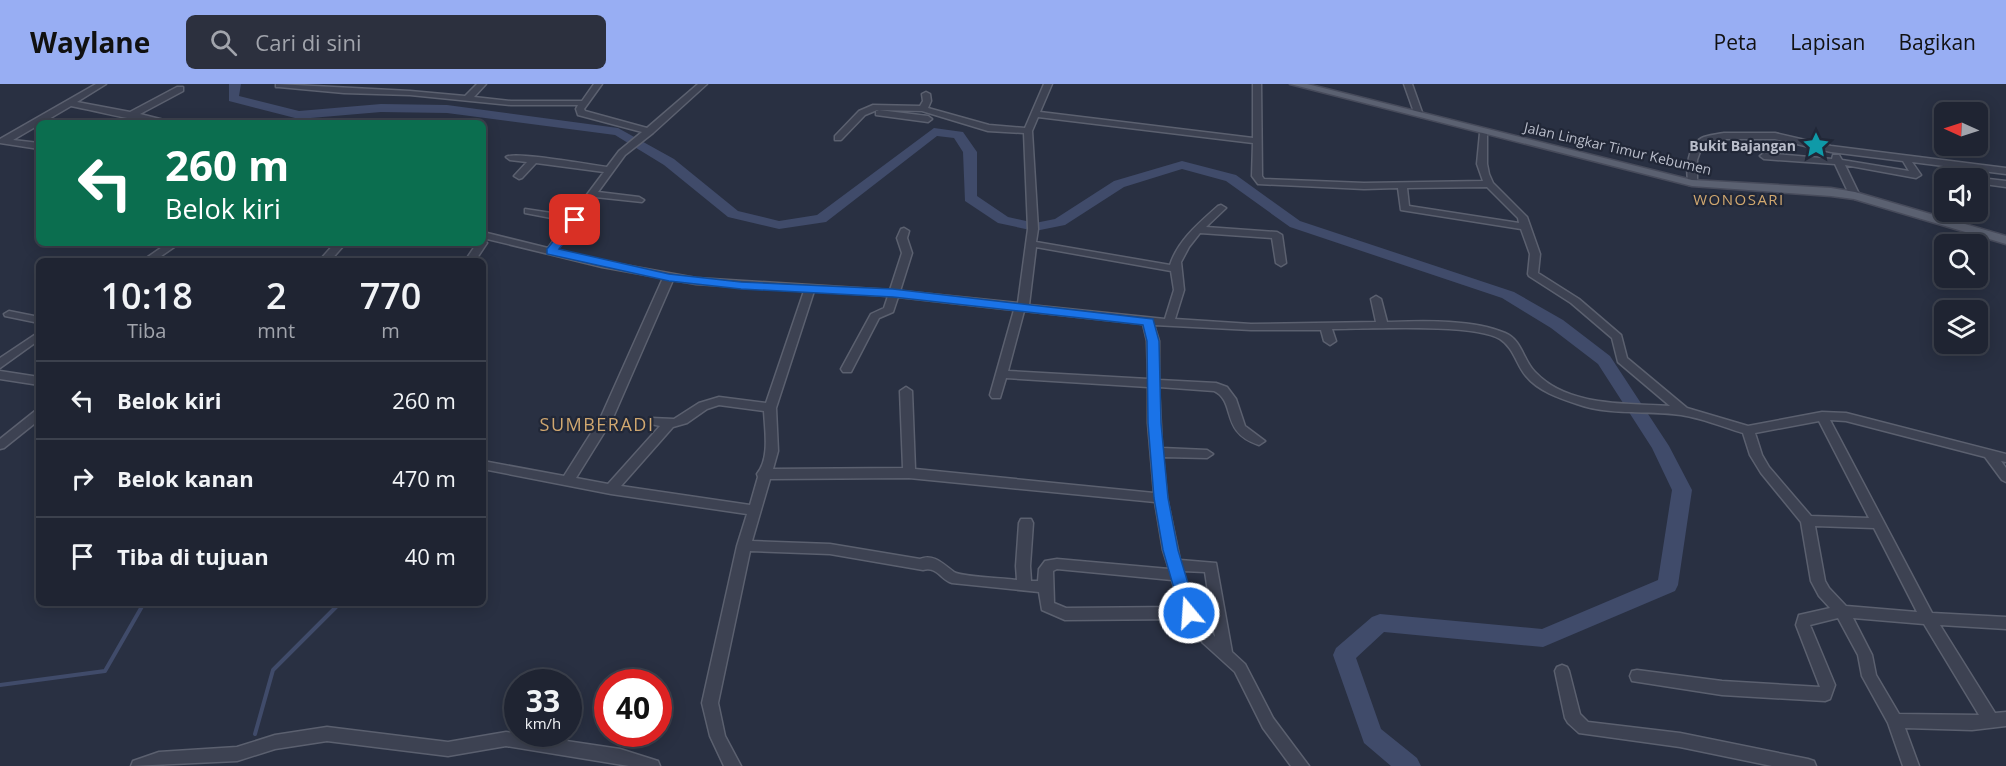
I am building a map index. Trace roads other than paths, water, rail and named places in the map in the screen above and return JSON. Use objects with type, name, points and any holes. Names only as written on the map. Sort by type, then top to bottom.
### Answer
[{"type":"main road","name":"Jalan Lingkar Timur Kebumen","points":[[1294,84],[1692,183],[1831,192],[1855,196],[2006,240]]},
{"type":"street","points":[[39,120],[102,84]]},
{"type":"street","points":[[385,92],[393,84]]},
{"type":"street","points":[[468,98],[482,84]]},
{"type":"street","points":[[598,84],[583,103],[580,111],[585,116],[648,133]]},
{"type":"street","points":[[551,251],[622,153],[703,84]]},
{"type":"street","points":[[996,395],[1022,307],[1033,244],[1028,131],[1048,84]]},
{"type":"street","points":[[1257,84],[1257,178],[1261,182],[1365,189],[1402,185],[1489,184]]},
{"type":"street","points":[[1408,84],[1419,115]]},
{"type":"street","points":[[279,85],[468,98],[511,104],[583,103]]},
{"type":"street","points":[[130,117],[180,89]]},
{"type":"street","points":[[923,109],[927,101],[926,94]]},
{"type":"street","points":[[69,103],[151,120]]},
{"type":"street","points":[[838,138],[862,113],[876,107],[923,109],[944,113],[988,128],[1028,131]]},
{"type":"street","points":[[862,113],[928,119]]},
{"type":"street","points":[[1034,114],[1256,141]]},
{"type":"street","points":[[2,141],[36,122]]},
{"type":"street","points":[[1484,132],[1482,164],[1489,184],[1514,207],[1526,227],[1535,254],[1533,274],[1575,301],[1617,337],[1622,356],[1678,411]]},
{"type":"street","points":[[1692,183],[1695,150],[1702,141],[1714,136],[1775,136],[1831,149],[1980,168]]},
{"type":"street","points":[[2,141],[36,146]]},
{"type":"street","points":[[1831,149],[1840,162],[1855,196]]},
{"type":"street","points":[[510,156],[610,170]]},
{"type":"street","points":[[1764,156],[1840,162],[1915,175],[1906,159]]},
{"type":"street","points":[[519,176],[536,159]]},
{"type":"street","points":[[1988,169],[2006,171]]},
{"type":"street","points":[[1988,169],[2003,184]]},
{"type":"street","points":[[1988,183],[2003,184]]},
{"type":"street","points":[[1402,185],[1404,208],[1526,227]]},
{"type":"street","points":[[592,194],[639,200]]},
{"type":"street","points":[[1174,269],[1182,252],[1199,230],[1221,208]]},
{"type":"street","points":[[528,211],[575,220]]},
{"type":"street","points":[[1199,230],[1277,235],[1281,263]]},
{"type":"street","points":[[847,369],[875,316],[888,312],[907,253],[903,242],[904,231]]},
{"type":"street","points":[[486,239],[669,277],[741,286],[893,293],[1148,321],[1225,327],[1452,326],[1494,333],[1509,340],[1530,374],[1553,391],[1583,402],[1678,411],[1748,430],[1821,416],[1858,419],[2006,458]]},
{"type":"street","points":[[1033,244],[1174,269]]},
{"type":"street","points":[[152,258],[170,246]]},
{"type":"street","points":[[327,258],[339,246]]},
{"type":"street","points":[[1169,322],[1179,288],[1179,278],[1174,269]]},
{"type":"street","points":[[567,481],[606,420],[669,277]]},
{"type":"street","points":[[733,766],[712,724],[710,703],[744,546],[772,451],[770,408],[809,290]]},
{"type":"street","points":[[1376,299],[1382,325]]},
{"type":"street","points":[[9,314],[36,319]]},
{"type":"street","points":[[1148,321],[1153,341],[1161,498],[1176,570],[1189,613],[1208,639],[1240,668],[1268,723],[1301,766]]},
{"type":"street","points":[[1326,327],[1330,341]]},
{"type":"street","points":[[0,364],[36,338]]},
{"type":"street","points":[[1002,374],[1216,387],[1224,390],[1232,398],[1236,423],[1240,429],[1259,441]]},
{"type":"street","points":[[0,375],[36,381]]},
{"type":"street","points":[[906,391],[909,473]]},
{"type":"street","points":[[611,489],[662,423],[688,418],[706,404],[718,401],[770,408]]},
{"type":"street","points":[[0,444],[36,416]]},
{"type":"street","points":[[1821,416],[1928,619],[1999,721]]},
{"type":"street","points":[[1748,430],[1756,455],[1765,470],[1808,521],[1818,581],[1824,592],[1842,611],[1865,655],[1869,676],[1896,721],[1911,766]]},
{"type":"street","points":[[1158,452],[1207,454]]},
{"type":"street","points":[[1989,454],[2006,477]]},
{"type":"street","points":[[486,466],[611,489],[754,510]]},
{"type":"street","points":[[764,474],[909,473],[1161,498]]},
{"type":"street","points":[[1808,521],[1878,523]]},
{"type":"street","points":[[1025,586],[1023,566],[1026,523]]},
{"type":"street","points":[[744,546],[830,549],[923,565],[926,562],[935,564],[952,578],[1045,587]]},
{"type":"street","points":[[1189,613],[1065,614],[1055,612],[1047,606],[1046,569],[1050,565],[1176,570],[1211,567],[1226,653]]},
{"type":"street","points":[[1637,676],[1722,688],[1825,694],[1828,685],[1803,621],[1807,618],[1842,611],[2006,623]]},
{"type":"street","points":[[1562,671],[1573,718],[1584,728],[1680,740],[1808,766]]},
{"type":"street","points":[[1896,721],[1999,721]]},
{"type":"street","points":[[139,766],[159,759],[237,754],[275,742],[327,734],[448,749],[460,749],[492,738],[506,739],[620,756],[652,766]]},
{"type":"waterway","points":[[235,84],[233,98],[299,115],[381,108],[447,109],[618,132],[669,162],[733,214],[779,225],[821,219],[934,132],[958,135],[970,152],[970,198],[1003,220],[1035,227],[1060,222],[1119,184],[1182,165],[1231,178],[1295,224],[1508,295],[1557,324],[1604,360],[1660,446],[1682,490],[1668,585],[1543,638],[1380,623],[1344,655],[1372,736],[1409,766]]},
{"type":"waterway","points":[[0,685],[105,671],[142,606]]},
{"type":"waterway","points":[[255,734],[273,670],[337,606]]},
{"type":"place","name":"Bukit Bajangan","points":[[1816,145]]},
{"type":"district","name":"WONOSARI","points":[[1739,199]]},
{"type":"district","name":"SUMBERADI","points":[[597,424]]}]
